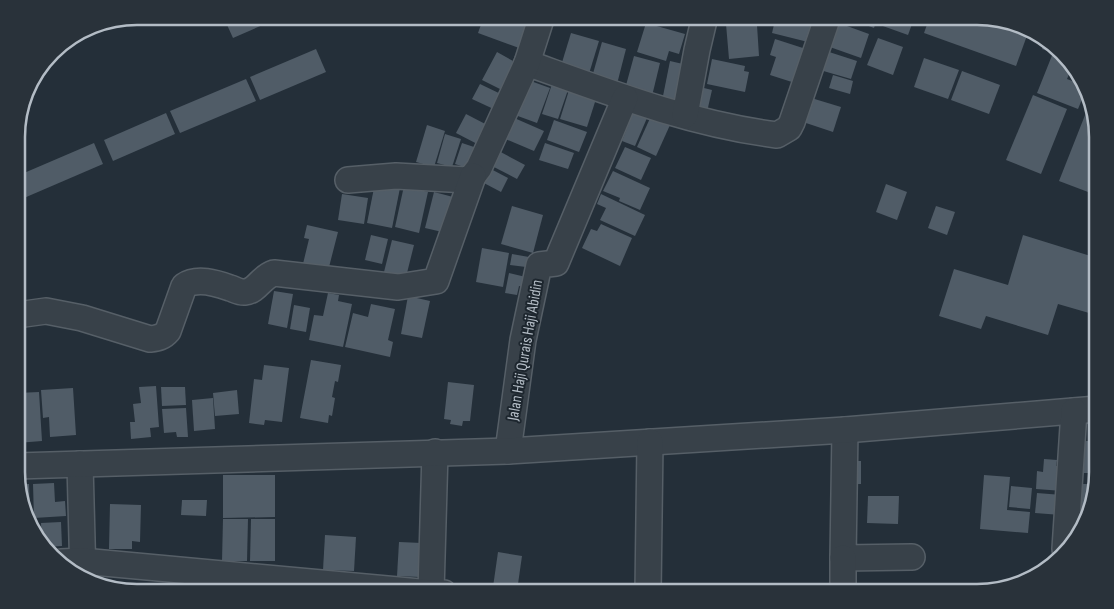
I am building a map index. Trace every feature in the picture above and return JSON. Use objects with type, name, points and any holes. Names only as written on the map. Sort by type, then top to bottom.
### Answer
[{"type":"street","points":[[25,315],[46,311],[82,318],[150,339],[164,336],[168,331],[184,286],[189,282],[196,281],[223,285],[246,292],[255,288],[262,279],[274,273],[398,287],[436,281],[473,176],[479,168],[526,63],[539,25]]},
{"type":"street","points":[[685,115],[703,25]]},
{"type":"street","points":[[526,63],[625,98],[685,115],[776,135],[789,128],[825,25]]},
{"type":"street","name":"Jalan Haji Qurais Haji Abidin","points":[[508,451],[523,340],[539,265],[556,263],[625,98]]},
{"type":"street","points":[[348,180],[403,176],[467,180],[473,176]]},
{"type":"street","points":[[25,466],[508,451],[845,430],[1086,410],[1068,537]]},
{"type":"street","points":[[843,584],[845,430]]},
{"type":"street","points":[[648,584],[650,442]]},
{"type":"street","points":[[434,452],[436,584]]},
{"type":"street","points":[[75,565],[80,464]]},
{"type":"street","points":[[843,558],[912,557]]},
{"type":"street","points":[[79,567],[320,584]]},
{"type":"building","points":[[227,25],[263,25],[233,38]]},
{"type":"building","points":[[481,25],[525,25],[530,27],[522,49],[478,33]]},
{"type":"building","points":[[645,25],[653,25],[685,34],[679,54],[669,51],[666,61],[637,52]]},
{"type":"building","points":[[726,25],[757,25],[759,56],[729,59]]},
{"type":"building","points":[[774,25],[813,25],[808,42],[772,33]]},
{"type":"building","points":[[835,25],[844,25],[869,34],[861,58],[827,46]]},
{"type":"building","points":[[880,25],[912,25],[908,35]]},
{"type":"building","points":[[927,25],[977,25],[999,27],[1027,37],[1016,66],[924,33]]},
{"type":"building","points":[[571,33],[599,41],[588,77],[560,69]]},
{"type":"building","points":[[878,38],[903,47],[893,75],[867,65]]},
{"type":"building","points":[[775,39],[806,49],[795,83],[770,75],[776,57],[770,55]]},
{"type":"building","points":[[602,42],[626,49],[617,84],[592,77]]},
{"type":"building","points":[[316,49],[326,72],[260,100],[250,77]]},
{"type":"building","points":[[826,51],[857,61],[851,79],[820,70]]},
{"type":"building","points":[[497,52],[521,68],[510,94],[482,80]]},
{"type":"building","points":[[1052,55],[1069,74],[1067,79],[1074,82],[1082,99],[1078,109],[1037,93]]},
{"type":"building","points":[[634,56],[660,63],[652,96],[625,89]]},
{"type":"building","points":[[924,58],[959,70],[948,99],[914,87]]},
{"type":"building","points":[[712,59],[745,66],[744,71],[749,72],[745,92],[707,84]]},
{"type":"building","points":[[670,61],[696,67],[688,106],[662,101]]},
{"type":"building","points":[[962,71],[1000,85],[989,114],[951,100]]},
{"type":"building","points":[[833,75],[853,81],[850,94],[829,88]]},
{"type":"building","points":[[554,78],[570,84],[558,119],[542,114]]},
{"type":"building","points":[[246,79],[256,101],[180,133],[170,111]]},
{"type":"building","points":[[528,80],[550,88],[537,123],[515,115]]},
{"type":"building","points":[[480,84],[507,97],[500,112],[472,99]]},
{"type":"building","points":[[570,87],[596,99],[587,127],[560,119]]},
{"type":"building","points":[[700,87],[712,90],[707,112],[695,109]]},
{"type":"building","points":[[1033,95],[1067,109],[1041,174],[1006,160]]},
{"type":"building","points":[[808,97],[841,107],[833,132],[800,121]]},
{"type":"building","points":[[166,113],[175,134],[113,161],[104,140]]},
{"type":"building","points":[[633,113],[647,118],[635,146],[622,141]]},
{"type":"building","points":[[1086,113],[1089,137],[1089,192],[1059,181]]},
{"type":"building","points":[[466,114],[493,128],[483,147],[456,133]]},
{"type":"building","points":[[651,116],[670,125],[656,156],[637,147]]},
{"type":"building","points":[[512,117],[544,131],[534,151],[503,138]]},
{"type":"building","points":[[554,120],[587,132],[579,152],[547,140]]},
{"type":"building","points":[[427,125],[445,131],[434,167],[416,162]]},
{"type":"building","points":[[445,134],[461,139],[452,167],[437,163]]},
{"type":"building","points":[[94,143],[103,164],[25,198],[25,173]]},
{"type":"building","points":[[462,143],[477,148],[470,169],[455,164]]},
{"type":"building","points":[[545,143],[574,153],[568,169],[539,160]]},
{"type":"building","points":[[625,147],[651,158],[641,180],[615,168]]},
{"type":"building","points":[[497,150],[525,165],[517,179],[490,165]]},
{"type":"building","points":[[489,168],[508,178],[501,192],[482,182]]},
{"type":"building","points":[[613,171],[650,188],[640,210],[619,201],[620,198],[603,191]]},
{"type":"building","points":[[375,183],[400,188],[392,228],[367,223]]},
{"type":"building","points":[[886,184],[907,192],[897,220],[876,212]]},
{"type":"building","points":[[404,186],[428,192],[419,233],[395,227]]},
{"type":"building","points":[[434,192],[457,198],[451,234],[425,228]]},
{"type":"building","points":[[342,194],[368,198],[364,224],[338,220]]},
{"type":"building","points":[[601,194],[645,215],[635,236],[600,220],[606,208],[597,204]]},
{"type":"building","points":[[512,206],[543,215],[533,253],[501,244]]},
{"type":"building","points":[[936,206],[955,212],[947,235],[928,228]]},
{"type":"building","points":[[601,224],[632,238],[620,266],[582,248],[591,229],[597,231]]},
{"type":"building","points":[[307,225],[338,232],[328,271],[302,268],[309,239],[304,238]]},
{"type":"building","points":[[371,235],[388,239],[382,264],[365,260]]},
{"type":"building","points":[[1023,235],[1089,256],[1089,313],[1058,304],[1048,335],[986,316],[981,329],[939,316],[954,269],[1008,285]]},
{"type":"building","points":[[392,240],[414,245],[405,281],[383,276]]},
{"type":"building","points":[[482,248],[509,253],[503,287],[476,282]]},
{"type":"building","points":[[512,254],[529,257],[526,267],[510,265]]},
{"type":"building","points":[[509,273],[530,278],[528,288],[519,286],[517,295],[505,293]]},
{"type":"building","points":[[274,291],[293,294],[287,328],[268,324]]},
{"type":"building","points":[[328,293],[339,295],[338,301],[352,304],[343,347],[309,340],[314,315],[323,316]]},
{"type":"building","points":[[408,296],[430,301],[422,338],[401,334]]},
{"type":"building","points":[[371,304],[395,309],[388,340],[393,342],[390,357],[345,347],[353,313],[368,317]]},
{"type":"building","points":[[294,305],[310,308],[306,332],[290,329]]},
{"type":"building","points":[[311,360],[341,365],[338,382],[335,381],[332,397],[335,398],[332,416],[329,415],[328,423],[300,418]]},
{"type":"building","points":[[264,365],[289,368],[282,422],[265,420],[264,425],[249,423],[254,379],[262,380]]},
{"type":"building","points":[[448,382],[474,385],[470,421],[463,421],[462,426],[450,424],[451,420],[444,419]]},
{"type":"building","points":[[156,386],[159,427],[150,428],[151,437],[131,439],[130,422],[135,422],[133,404],[141,403],[139,387]]},
{"type":"building","points":[[161,387],[185,387],[186,405],[162,406]]},
{"type":"building","points":[[73,388],[76,435],[50,437],[49,417],[43,418],[41,390]]},
{"type":"building","points":[[237,390],[239,414],[215,416],[213,393]]},
{"type":"building","points":[[39,392],[42,441],[25,442],[25,393]]},
{"type":"building","points":[[213,398],[215,429],[194,431],[192,400]]},
{"type":"building","points":[[186,408],[188,437],[177,437],[176,432],[164,433],[162,409]]},
{"type":"building","points":[[1077,441],[1089,441],[1089,473],[1077,473]]},
{"type":"building","points":[[1044,459],[1057,460],[1056,466],[1064,466],[1063,491],[1036,489],[1037,471],[1043,472]]},
{"type":"building","points":[[850,461],[861,461],[861,484],[850,484]]},
{"type":"building","points":[[223,475],[275,475],[275,517],[223,518]]},
{"type":"building","points":[[984,475],[1010,477],[1007,510],[1030,512],[1028,533],[980,529]]},
{"type":"building","points":[[54,483],[55,502],[65,501],[66,516],[35,518],[33,484]]},
{"type":"building","points":[[26,484],[29,484],[30,503]]},
{"type":"building","points":[[1082,484],[1088,484],[1087,494],[1081,510]]},
{"type":"building","points":[[1011,486],[1032,488],[1030,509],[1009,507]]},
{"type":"building","points":[[1037,493],[1062,495],[1061,515],[1035,513]]},
{"type":"building","points":[[868,496],[899,496],[898,524],[867,523]]},
{"type":"building","points":[[182,500],[207,500],[206,516],[181,515]]},
{"type":"building","points":[[110,504],[141,505],[140,542],[132,541],[132,549],[109,549]]},
{"type":"building","points":[[223,519],[248,519],[247,561],[222,561]]},
{"type":"building","points":[[251,519],[275,519],[275,561],[250,561]]},
{"type":"building","points":[[61,522],[62,546],[53,546],[41,529],[41,523]]},
{"type":"building","points":[[325,535],[356,537],[354,571],[323,570]]},
{"type":"building","points":[[399,542],[422,543],[420,577],[397,576]]},
{"type":"building","points":[[498,552],[522,556],[518,584],[493,584]]}]
